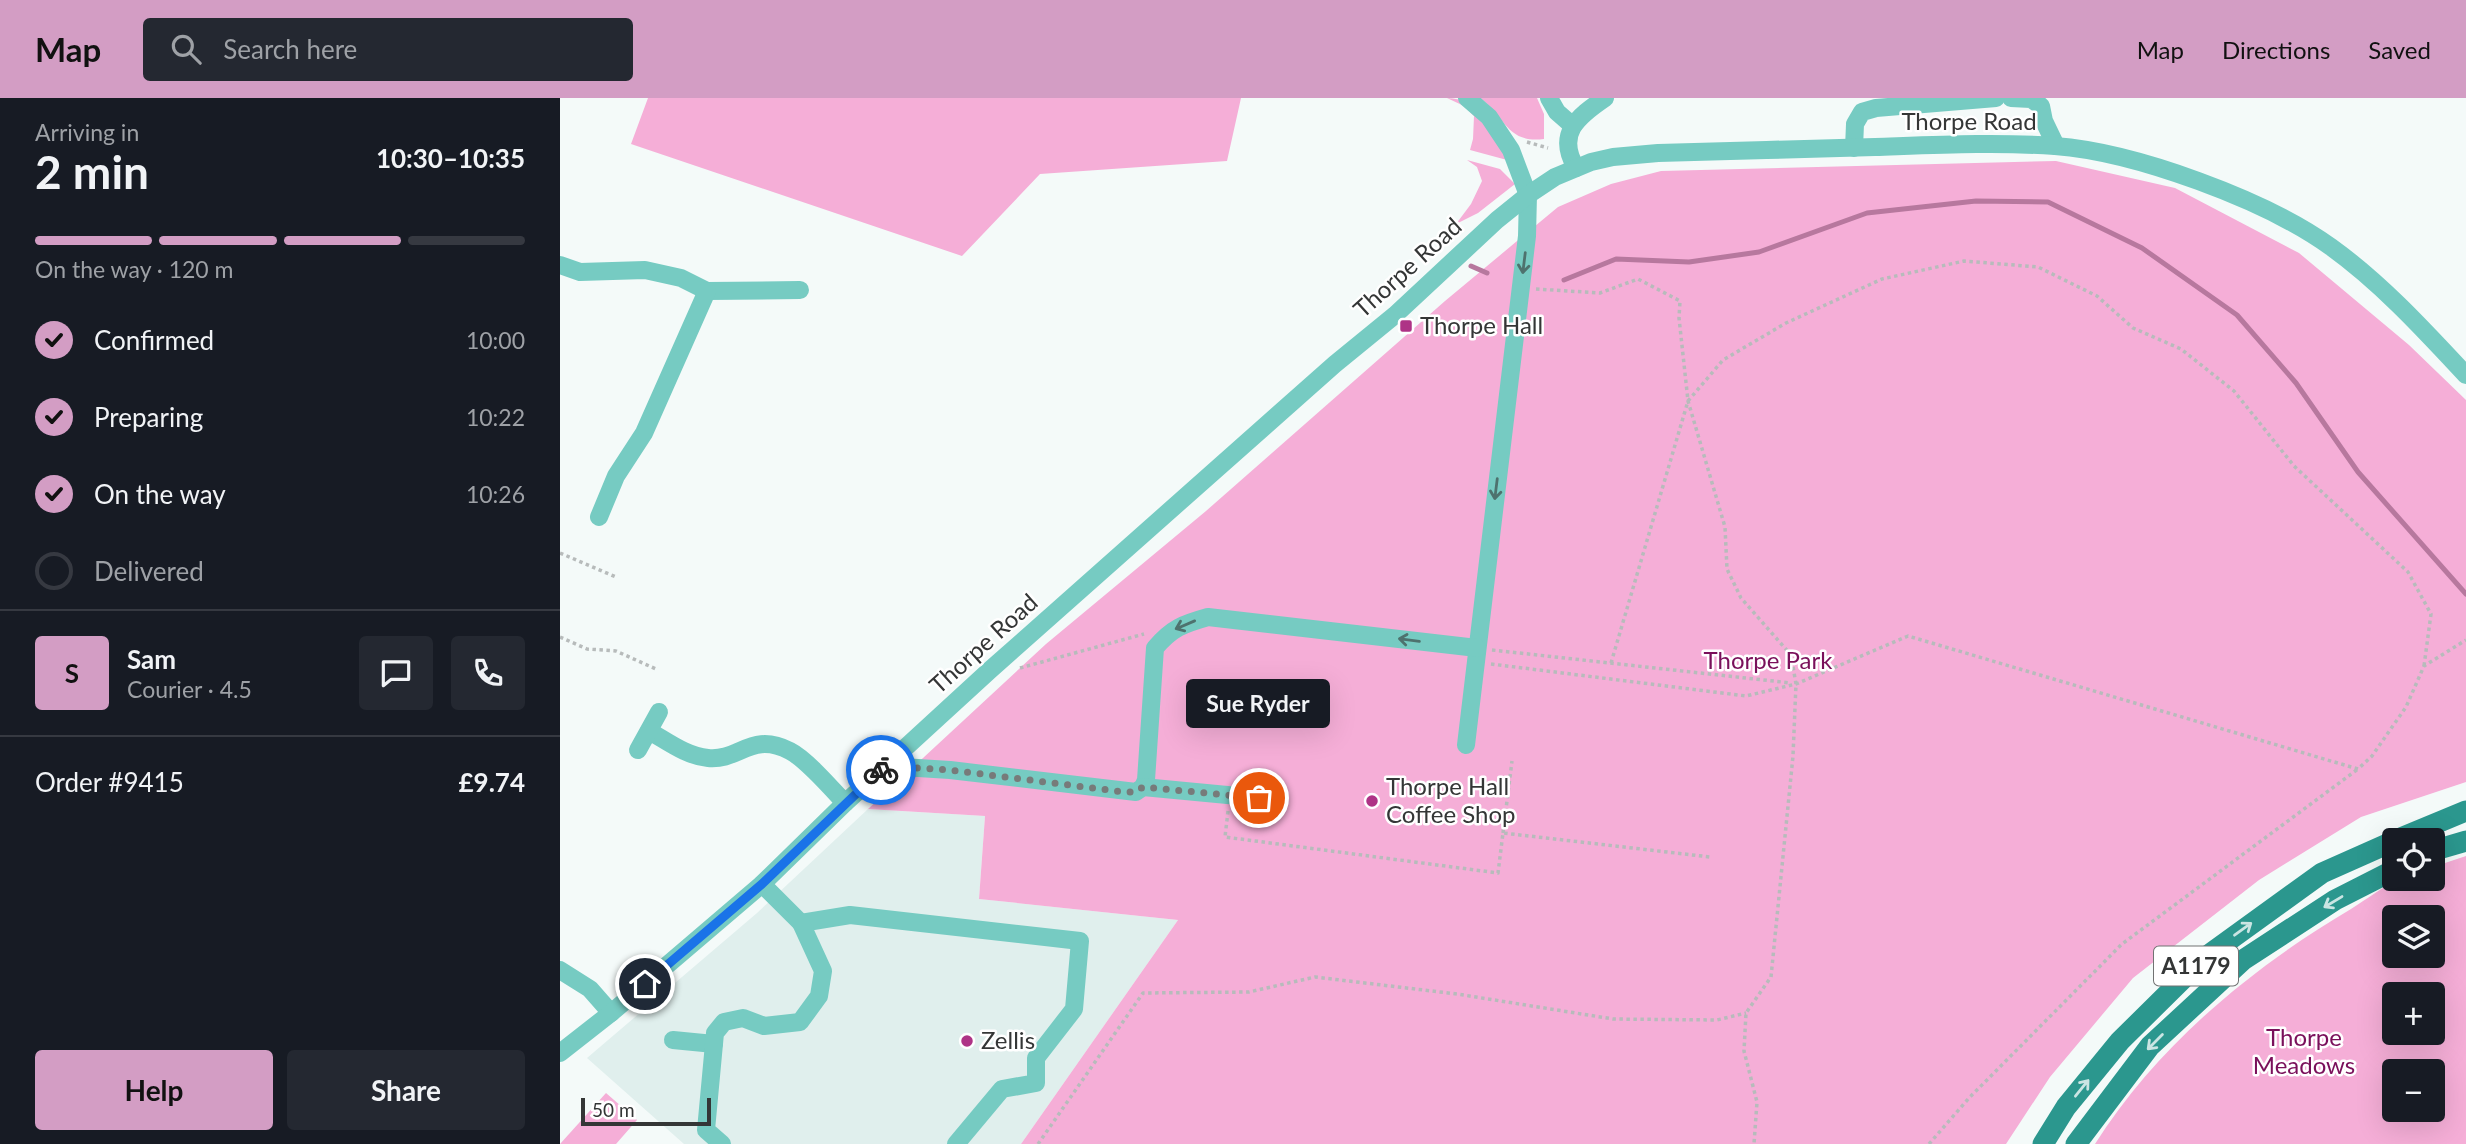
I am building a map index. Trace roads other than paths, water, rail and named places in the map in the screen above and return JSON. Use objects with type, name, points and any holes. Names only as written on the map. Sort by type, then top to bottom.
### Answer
[{"type":"main road","name":"A1179","points":[[2426,828],[2466,811]]},
{"type":"main road","points":[[2445,847],[2466,841]]},
{"type":"main road","name":"A1179","points":[[2043,1144],[2066,1107],[2120,1041],[2203,959],[2322,873],[2382,847]]},
{"type":"main road","name":"A1179","points":[[2076,1144],[2150,1046],[2243,960],[2335,900],[2382,876]]},
{"type":"street","points":[[1466,745],[1527,236],[1528,195],[1503,135],[1489,117],[1467,98]]},
{"type":"street","points":[[1549,98],[1557,112],[1573,126]]},
{"type":"street","points":[[1576,168],[1569,157],[1568,134],[1573,126],[1605,98]]},
{"type":"street","points":[[1854,148],[1855,124],[1862,111],[1996,98]]},
{"type":"street","points":[[2011,98],[2031,99],[2041,106],[2044,121],[2056,146]]},
{"type":"street","name":"Thorpe Road","points":[[560,1054],[762,884],[845,803],[996,665],[1335,364],[1395,315],[1497,220],[1555,177],[1576,168],[1613,157],[1658,153],[1952,145],[2056,146],[2097,153],[2159,168],[2207,185],[2263,209],[2332,247],[2382,290],[2466,374]]},
{"type":"street","points":[[560,265],[580,272],[645,270],[681,278],[707,291],[800,290]]},
{"type":"street","points":[[599,517],[615,476],[644,433],[707,291]]},
{"type":"street","points":[[886,766],[950,770],[1136,792],[1143,787],[1146,780],[1155,648],[1167,634],[1183,624],[1208,617],[1476,655]]},
{"type":"street","points":[[638,750],[659,712]]},
{"type":"street","points":[[649,731],[690,754],[709,758],[727,755],[754,744],[773,745],[793,752],[845,803]]},
{"type":"street","points":[[1143,787],[1259,798]]},
{"type":"street","points":[[722,1144],[706,1130],[715,1033],[724,1022],[743,1018],[764,1026],[800,1022],[819,996],[823,971],[801,923],[762,884]]},
{"type":"street","points":[[801,923],[850,915],[1080,941],[1074,1009],[1036,1058],[1035,1083],[1002,1089],[956,1144]]},
{"type":"street","points":[[560,970],[590,989],[611,1013]]},
{"type":"street","points":[[673,1040],[714,1044]]},
{"type":"waterway","points":[[1564,280],[1616,259],[1689,262],[1759,252],[1867,213],[1976,201],[2048,202],[2142,248],[2237,315],[2296,383],[2358,472],[2466,594]]},
{"type":"waterway","points":[[1471,266],[1487,273]]},
{"type":"place","name":"Thorpe Hall","points":[[1406,326]]},
{"type":"place","name":"Sue Ryder","points":[[1259,798]]},
{"type":"place","name":"Thorpe Hall Coffee Shop","points":[[1372,801]]},
{"type":"place","name":"Zellis","points":[[967,1041]]},
{"type":"park label","name":"Thorpe Park","points":[[1768,661]]},
{"type":"park label","name":"Thorpe Meadows","points":[[2304,1052]]}]
